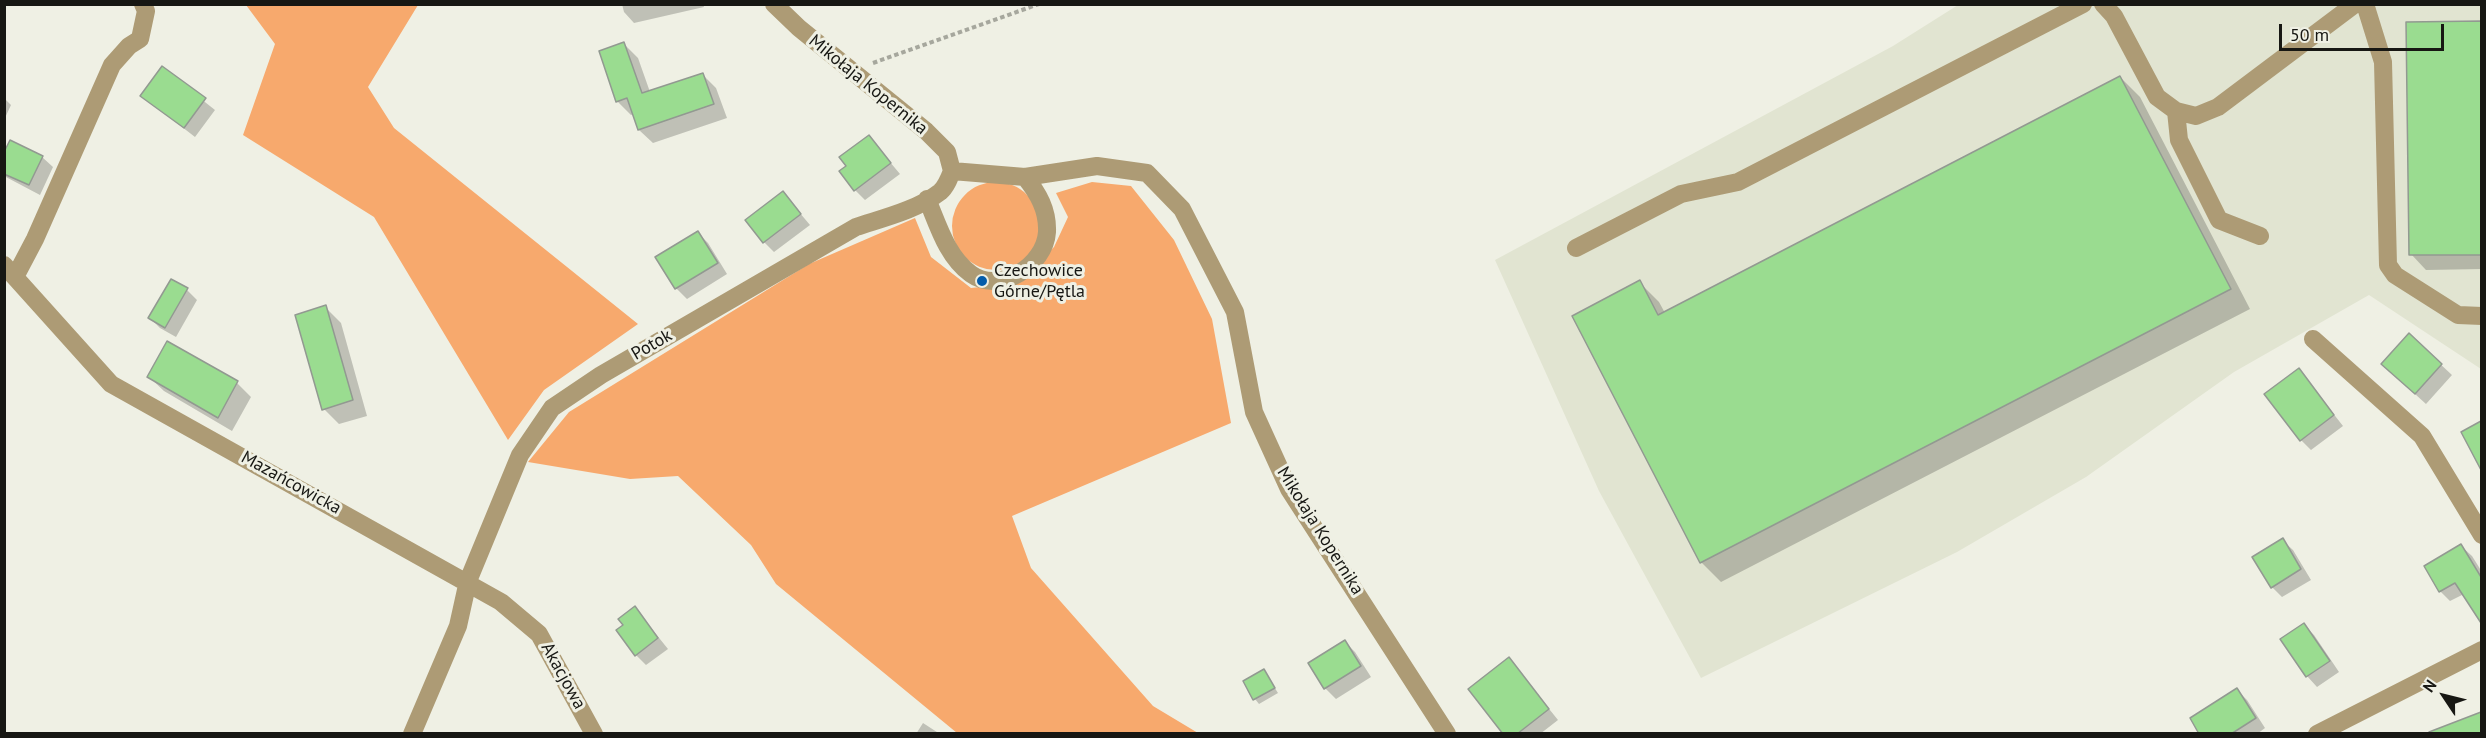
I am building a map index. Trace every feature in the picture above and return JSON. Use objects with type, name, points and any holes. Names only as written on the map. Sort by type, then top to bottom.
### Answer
[{"type":"street","points":[[10,271],[39,230],[112,64],[129,46],[140,39],[146,11],[144,4]]},
{"type":"street","name":"Mikołaja Kopernika","points":[[774,4],[940,145],[947,152],[952,171]]},
{"type":"street","points":[[1576,248],[1681,194],[1738,182],[2083,4]]},
{"type":"street","points":[[2103,4],[2114,16],[2157,97],[2176,111],[2196,116],[2218,107],[2355,4]]},
{"type":"street","points":[[2365,4],[2383,62],[2388,264],[2395,275],[2458,315],[2481,316]]},
{"type":"street","points":[[2176,111],[2179,140],[2219,220],[2260,236]]},
{"type":"street","name":"Mikołaja Kopernika","points":[[1025,177],[1097,166],[1147,173],[1182,209],[1235,312],[1254,412],[1289,489],[1447,734]]},
{"type":"street","points":[[952,171],[1025,177],[1044,206],[1047,233],[1042,248],[1030,264],[1013,278],[982,280],[970,273],[949,250],[927,199],[940,192],[952,171]]},
{"type":"street","name":"Potok","points":[[468,582],[520,455],[552,408],[601,375],[856,227],[902,212],[927,199]]},
{"type":"street","name":"Mazańcowicka","points":[[10,271],[111,384],[468,582]]},
{"type":"street","points":[[2313,339],[2422,436],[2481,535]]},
{"type":"street","points":[[412,734],[458,626],[468,582]]},
{"type":"street","name":"Akacjowa","points":[[468,582],[501,602],[539,634],[594,734]]},
{"type":"street","points":[[2318,734],[2480,655]]},
{"type":"path","points":[[851,71],[1039,4]]},
{"type":"shaded area","points":[[246,5],[418,5],[368,87],[394,128],[638,324],[544,390],[508,440],[374,217],[243,135],[275,44]]},
{"type":"shaded area","points":[[1958,5],[2481,5],[2481,369],[2369,295],[2234,372],[2086,477],[1957,552],[1701,678],[1599,491],[1495,260],[1893,46]]},
{"type":"shaded area","points":[[996,182],[1013,186],[1027,195],[1036,209],[1040,226],[1036,243],[1027,257],[1013,266],[996,270],[979,266],[965,257],[956,243],[952,226],[956,209],[965,195],[979,186]]},
{"type":"shaded area","points":[[1092,182],[1131,186],[1174,240],[1212,319],[1231,423],[1012,516],[1031,568],[1153,706],[1198,733],[957,733],[776,584],[751,545],[678,476],[630,479],[528,462],[569,412],[809,264],[915,218],[931,257],[971,288],[1017,283],[1054,247],[1068,217],[1056,193]]},
{"type":"building","points":[[2481,21],[2481,255],[2409,255],[2406,22]]},
{"type":"building","points":[[624,42],[642,93],[703,73],[714,104],[638,130],[627,98],[616,102],[599,51]]},
{"type":"building","points":[[162,66],[206,98],[184,128],[140,96]]},
{"type":"building","points":[[2120,76],[2231,289],[1700,563],[1572,316],[1640,280],[1658,315]]},
{"type":"building","points":[[869,135],[891,163],[854,191],[839,171],[846,166],[839,157]]},
{"type":"building","points":[[10,140],[43,156],[29,185],[4,174],[4,152]]},
{"type":"building","points":[[783,191],[801,214],[763,243],[745,220]]},
{"type":"building","points":[[698,231],[718,263],[675,289],[655,257]]},
{"type":"building","points":[[171,279],[188,288],[165,328],[148,318]]},
{"type":"building","points":[[326,305],[353,400],[322,410],[295,315]]},
{"type":"building","points":[[2409,333],[2442,364],[2415,394],[2381,364]]},
{"type":"building","points":[[167,341],[238,381],[218,418],[147,377]]},
{"type":"building","points":[[2299,368],[2334,415],[2300,441],[2264,394]]},
{"type":"building","points":[[2481,421],[2481,470],[2461,432]]},
{"type":"building","points":[[2283,538],[2301,569],[2271,588],[2252,557]]},
{"type":"building","points":[[2461,544],[2481,577],[2481,623],[2455,583],[2439,592],[2424,566]]},
{"type":"building","points":[[635,606],[658,638],[635,656],[616,630],[623,625],[618,619]]},
{"type":"building","points":[[2304,623],[2330,661],[2306,677],[2280,639]]},
{"type":"building","points":[[1345,640],[1361,666],[1324,689],[1308,663]]},
{"type":"building","points":[[1509,657],[1549,709],[1517,734],[1503,734],[1468,689]]},
{"type":"building","points":[[1264,669],[1275,688],[1253,700],[1243,681]]},
{"type":"building","points":[[2237,688],[2256,718],[2231,734],[2199,734],[2190,718]]},
{"type":"building","points":[[2481,712],[2481,734],[2429,734],[2429,732]]},
{"type":"place","name":"Czechowice Górne/Pętla","points":[[982,281]]}]
